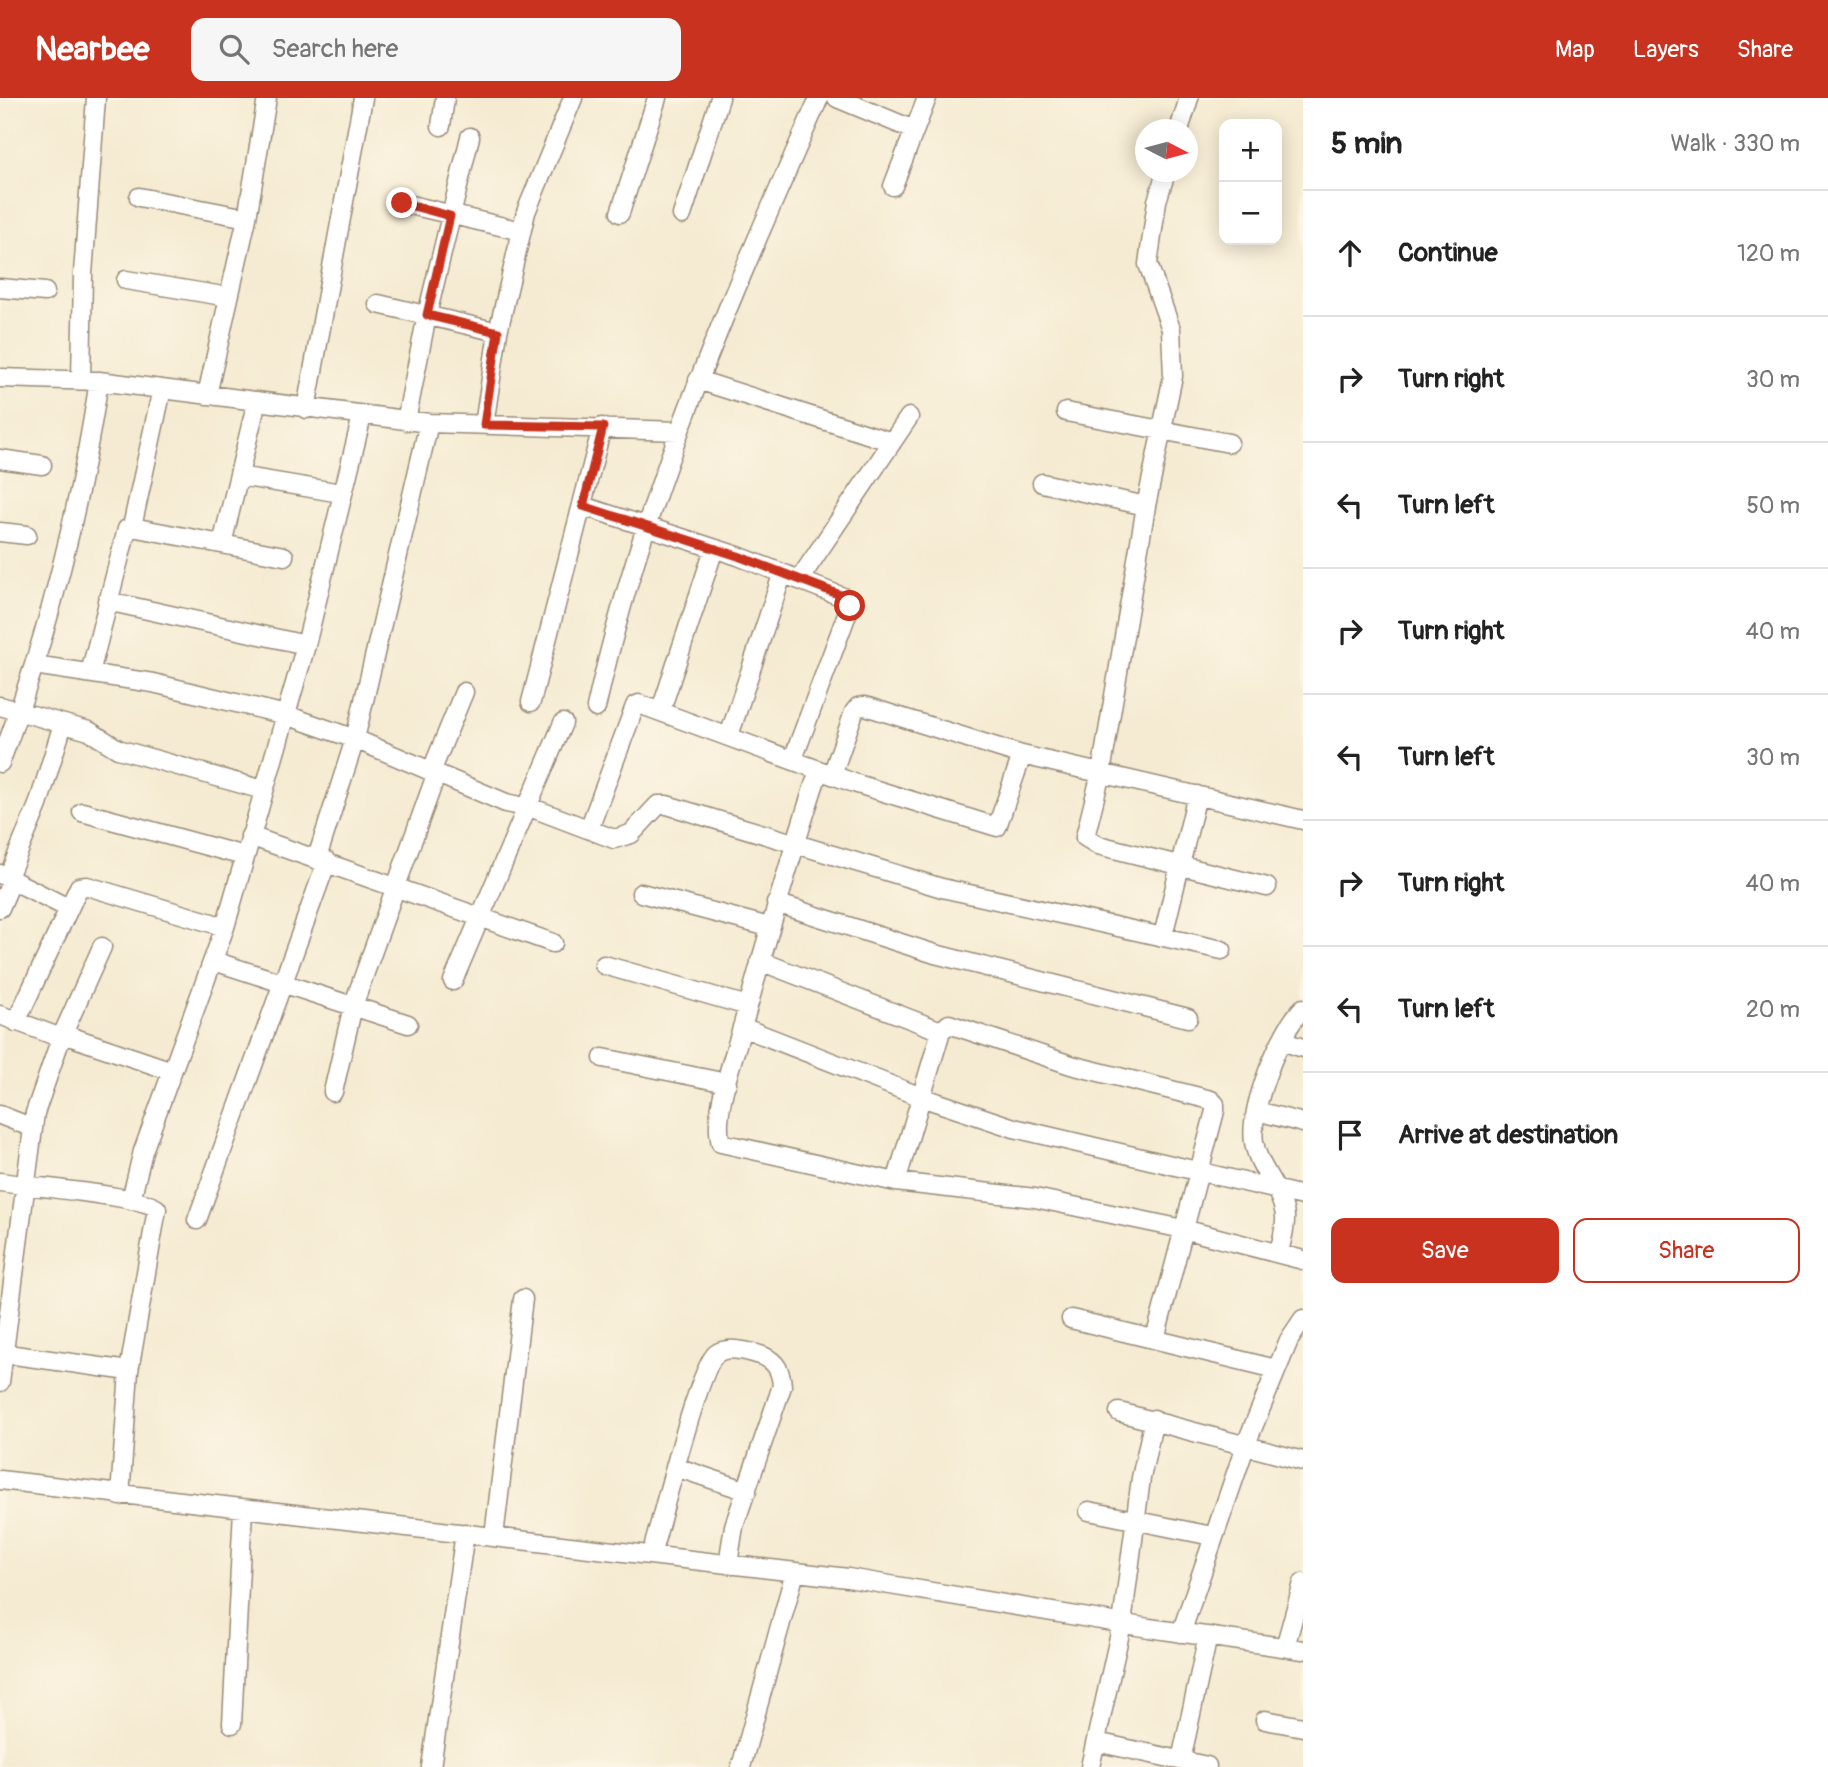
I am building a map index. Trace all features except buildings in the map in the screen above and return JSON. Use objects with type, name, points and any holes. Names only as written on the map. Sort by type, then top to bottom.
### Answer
[{"type":"street","points":[[81,380],[83,274],[96,98]]},
{"type":"street","points":[[207,395],[247,218],[267,98]]},
{"type":"street","points":[[306,408],[363,98]]},
{"type":"street","points":[[441,126],[445,98]]},
{"type":"street","points":[[484,425],[498,332],[533,190],[573,98]]},
{"type":"street","points":[[620,213],[657,98]]},
{"type":"street","points":[[682,215],[720,98]]},
{"type":"street","points":[[596,708],[615,628],[698,380],[819,98]]},
{"type":"street","points":[[837,98],[914,130]]},
{"type":"street","points":[[893,186],[927,98]]},
{"type":"street","points":[[1182,119],[1189,98]]},
{"type":"street","points":[[406,421],[427,315],[470,137]]},
{"type":"street","points":[[1163,182],[1157,201],[1148,264],[1171,329],[1175,352],[1164,430],[1146,506],[1101,773],[1085,837],[1098,845],[1267,887]]},
{"type":"street","points":[[139,197],[247,218]]},
{"type":"street","points":[[402,203],[522,231]]},
{"type":"street","points":[[126,281],[229,296]]},
{"type":"street","points":[[0,288],[45,292]]},
{"type":"street","points":[[378,304],[498,332]]},
{"type":"street","points":[[0,377],[81,380],[429,423],[603,427],[679,432]]},
{"type":"street","points":[[698,380],[892,442]]},
{"type":"street","points":[[0,763],[20,712],[68,543],[99,382]]},
{"type":"street","points":[[90,673],[124,534],[132,527],[162,389]]},
{"type":"street","points":[[222,544],[257,401]]},
{"type":"street","points":[[1066,412],[1229,443]]},
{"type":"street","points":[[131,1200],[143,1151],[225,927],[306,645],[341,493],[362,416]]},
{"type":"street","points":[[729,736],[791,577],[909,417]]},
{"type":"street","points":[[197,1220],[282,984],[322,860],[355,739],[419,475],[429,423]]},
{"type":"street","points":[[531,702],[603,427]]},
{"type":"street","points":[[0,459],[43,465]]},
{"type":"street","points":[[239,477],[341,493]]},
{"type":"street","points":[[1042,483],[1146,506]]},
{"type":"street","points":[[583,506],[714,549],[843,596],[850,606],[793,759]]},
{"type":"street","points":[[132,527],[284,556]]},
{"type":"street","points":[[0,531],[27,535]]},
{"type":"street","points":[[661,710],[714,549]]},
{"type":"street","points":[[107,601],[306,645]]},
{"type":"street","points":[[34,665],[165,686],[286,715],[355,739],[506,803],[623,838],[631,834],[652,809],[658,805],[667,805],[942,888],[1222,950]]},
{"type":"street","points":[[333,1092],[353,1006],[397,886],[433,773],[464,692]]},
{"type":"street","points":[[589,829],[635,706],[639,704],[826,773],[997,827],[1022,755]]},
{"type":"street","points":[[0,706],[98,734],[118,749],[263,790]]},
{"type":"street","points":[[1303,820],[1022,755],[865,706],[855,712],[796,842],[769,927],[727,1083],[720,1126],[721,1143],[896,1182],[1035,1198],[1183,1229],[1303,1260]]},
{"type":"street","points":[[453,981],[563,723]]},
{"type":"street","points":[[0,908],[7,877],[38,805],[62,724]]},
{"type":"street","points":[[1163,936],[1197,795]]},
{"type":"street","points":[[82,812],[244,856]]},
{"type":"street","points":[[250,836],[553,943]]},
{"type":"street","points":[[7,877],[68,908]]},
{"type":"street","points":[[172,1071],[8,1018],[79,887],[225,927]]},
{"type":"street","points":[[640,893],[769,927]]},
{"type":"street","points":[[776,903],[935,954],[1188,1018]]},
{"type":"street","points":[[0,1382],[23,1186],[33,1128],[48,1072],[102,947]]},
{"type":"street","points":[[214,961],[408,1024]]},
{"type":"street","points":[[760,961],[941,1031]]},
{"type":"street","points":[[604,965],[748,1006]]},
{"type":"street","points":[[1279,1253],[1285,1218],[1275,1189],[1258,1157],[1254,1141],[1257,1111],[1281,1041],[1303,1008]]},
{"type":"street","points":[[896,1182],[944,1025],[957,1025],[1071,1065],[1211,1100],[1215,1104],[1215,1111],[1155,1339]]},
{"type":"street","points":[[742,1027],[921,1097],[1014,1128],[1303,1196]]},
{"type":"street","points":[[1281,1041],[1303,1048]]},
{"type":"street","points":[[603,1058],[727,1083]]},
{"type":"street","points":[[1257,1111],[1303,1123]]},
{"type":"street","points":[[0,1115],[33,1128]]},
{"type":"street","points":[[0,1182],[131,1200],[153,1205],[157,1209],[129,1371],[120,1496]]},
{"type":"street","points":[[494,1536],[523,1299]]},
{"type":"street","points":[[1071,1319],[1276,1369]]},
{"type":"street","points":[[1181,1633],[1212,1536],[1246,1444],[1289,1340],[1303,1319]]},
{"type":"street","points":[[652,1555],[697,1396],[711,1359],[718,1352],[728,1349],[762,1356],[774,1362],[781,1374],[782,1386],[734,1526],[728,1564]]},
{"type":"street","points":[[2,1353],[129,1371]]},
{"type":"street","points":[[1119,1412],[1154,1419],[1303,1461]]},
{"type":"street","points":[[1090,1767],[1122,1624],[1135,1519],[1154,1419]]},
{"type":"street","points":[[676,1467],[747,1491]]},
{"type":"street","points":[[0,1480],[795,1572],[1303,1650]]},
{"type":"street","points":[[232,1724],[243,1509]]},
{"type":"street","points":[[1089,1511],[1212,1536]]},
{"type":"street","points":[[431,1767],[465,1533]]},
{"type":"street","points":[[741,1767],[795,1572]]},
{"type":"street","points":[[1284,1647],[1303,1583]]},
{"type":"street","points":[[1181,1760],[1208,1636]]},
{"type":"street","points":[[1265,1720],[1303,1727]]},
{"type":"street","points":[[1096,1742],[1207,1766]]},
{"type":"route","points":[[402,203],[450,216],[427,315],[498,332],[484,425],[603,427],[583,506],[738,556],[843,596],[848,599],[850,606]]}]
